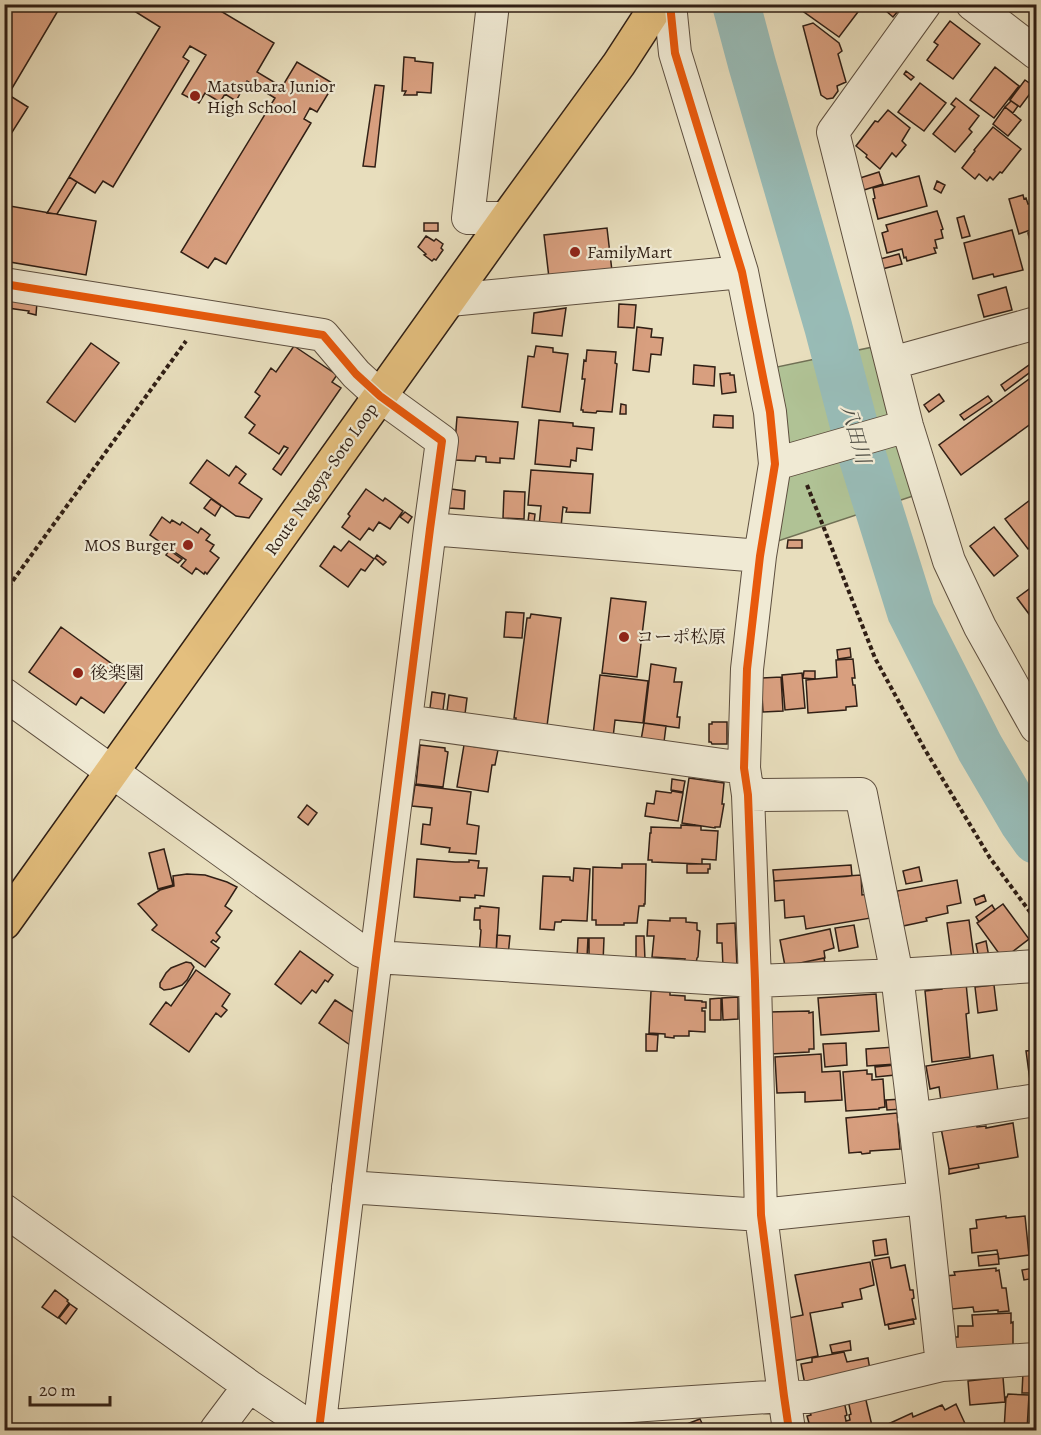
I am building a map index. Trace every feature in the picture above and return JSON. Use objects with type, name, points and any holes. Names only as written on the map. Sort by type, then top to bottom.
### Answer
[{"type":"main road","name":"Route Nagoya-Soto Loop","points":[[4,923],[619,64],[658,4]]},
{"type":"street","points":[[493,4],[468,218],[507,218]]},
{"type":"street","points":[[670,4],[675,53],[742,272],[770,412],[775,464],[760,556],[747,669],[746,782],[755,981],[761,1215],[789,1431]]},
{"type":"street","points":[[925,4],[833,132],[892,363],[901,429],[950,561],[980,627],[1036,727]]},
{"type":"street","points":[[972,4],[1036,52]]},
{"type":"street","points":[[450,300],[742,272]]},
{"type":"street","points":[[4,284],[323,335],[356,374],[380,396],[442,441],[376,957],[320,1428]]},
{"type":"street","points":[[892,363],[1036,323]]},
{"type":"street","points":[[775,464],[901,429]]},
{"type":"street","points":[[430,529],[760,556]]},
{"type":"street","points":[[4,694],[361,951],[376,957],[755,981],[1036,966]]},
{"type":"street","points":[[406,721],[746,782],[861,794],[897,975],[942,1365]]},
{"type":"street","points":[[914,1119],[1036,1100]]},
{"type":"street","points":[[348,1187],[761,1215],[924,1198]]},
{"type":"street","points":[[4,1210],[249,1386],[304,1423],[320,1428],[809,1396],[942,1365],[1036,1359]]},
{"type":"street","points":[[216,1431],[249,1386]]},
{"type":"path","points":[[4,593],[204,316]]},
{"type":"path","points":[[775,464],[805,479],[875,658],[924,748],[990,858],[1036,920]]},
{"type":"green space","points":[[873,347],[916,495],[775,542],[772,368]]},
{"type":"building","points":[[14,4],[62,4],[11,90],[4,87],[4,19]]},
{"type":"building","points":[[123,4],[209,4],[274,43],[257,72],[282,87],[297,62],[334,84],[317,112],[310,108],[304,119],[311,123],[226,264],[215,258],[208,268],[181,252],[275,98],[247,81],[236,101],[225,94],[220,102],[205,93],[199,103],[182,94],[206,55],[190,46],[183,57],[189,61],[113,187],[103,181],[95,193],[69,177],[160,27]]},
{"type":"building","points":[[810,4],[864,4],[839,37],[804,12]]},
{"type":"building","points":[[878,4],[904,4],[893,17]]},
{"type":"building","points":[[950,21],[980,44],[953,79],[927,60],[938,45],[934,42]]},
{"type":"building","points":[[813,23],[839,43],[842,51],[838,54],[846,82],[837,86],[838,91],[833,98],[827,99],[821,95],[803,26]]},
{"type":"building","points":[[404,57],[433,63],[431,93],[417,92],[417,95],[404,95],[406,91],[402,91]]},
{"type":"building","points":[[995,67],[1019,86],[994,118],[970,100]]},
{"type":"building","points":[[906,71],[914,77],[911,80],[904,74]]},
{"type":"building","points":[[1025,80],[1035,87],[1020,107],[1010,100]]},
{"type":"building","points":[[920,83],[946,103],[924,131],[898,112]]},
{"type":"building","points":[[375,85],[384,86],[375,167],[363,166]]},
{"type":"building","points":[[4,92],[28,107],[4,145]]},
{"type":"building","points":[[956,98],[979,116],[969,129],[972,132],[955,152],[933,134],[955,107],[951,104]]},
{"type":"building","points":[[1011,101],[1018,106],[1013,113],[1005,107]]},
{"type":"building","points":[[1005,107],[1021,120],[1008,136],[993,124]]},
{"type":"building","points":[[888,110],[910,128],[902,141],[906,145],[896,157],[892,153],[880,169],[856,146],[875,121],[878,122]]},
{"type":"building","points":[[993,127],[1021,149],[1002,173],[1000,172],[993,180],[990,177],[987,181],[979,174],[975,179],[962,168]]},
{"type":"building","points":[[879,172],[883,184],[864,190],[860,178]]},
{"type":"building","points":[[919,176],[927,206],[878,219],[873,188]]},
{"type":"building","points":[[69,177],[77,182],[57,214],[47,213]]},
{"type":"building","points":[[937,181],[945,185],[941,193],[934,189]]},
{"type":"building","points":[[1023,195],[1028,204],[1036,201],[1036,228],[1019,234],[1009,199]]},
{"type":"building","points":[[4,205],[96,221],[86,275],[4,261]]},
{"type":"building","points":[[937,211],[943,229],[941,230],[943,238],[935,240],[936,253],[907,261],[902,249],[887,253],[882,233],[888,231],[886,225]]},
{"type":"building","points":[[964,216],[970,236],[962,238],[957,218]]},
{"type":"building","points":[[424,223],[438,223],[438,231],[424,231]]},
{"type":"building","points":[[607,228],[612,271],[549,278],[544,235]]},
{"type":"building","points":[[1012,230],[1023,270],[973,279],[964,243]]},
{"type":"building","points":[[1036,230],[1036,267],[1028,233]]},
{"type":"building","points":[[426,236],[443,244],[441,248],[443,250],[436,260],[432,261],[418,247]]},
{"type":"building","points":[[899,254],[902,264],[882,269],[880,259]]},
{"type":"building","points":[[1006,287],[1012,310],[984,317],[978,295]]},
{"type":"building","points":[[9,299],[37,302],[36,315],[28,313],[29,311],[8,308]]},
{"type":"building","points":[[619,304],[636,305],[634,328],[618,327]]},
{"type":"building","points":[[566,308],[562,336],[532,333],[534,313]]},
{"type":"building","points":[[637,327],[652,329],[651,337],[663,338],[661,355],[651,354],[649,372],[633,370]]},
{"type":"building","points":[[91,343],[119,363],[75,422],[47,402]]},
{"type":"building","points":[[294,346],[337,375],[332,382],[341,388],[281,475],[273,469],[288,448],[284,446],[279,454],[249,433],[255,425],[245,417],[260,396],[255,392],[271,368],[276,372]]},
{"type":"building","points":[[536,346],[553,348],[553,352],[568,354],[560,412],[522,407],[528,356],[534,357]]},
{"type":"building","points":[[587,350],[616,352],[612,412],[597,411],[596,413],[581,410],[585,379],[582,379]]},
{"type":"building","points":[[694,365],[715,367],[714,386],[693,384]]},
{"type":"building","points":[[1029,365],[1033,370],[1005,391],[1001,385]]},
{"type":"building","points":[[720,374],[734,375],[736,392],[722,394]]},
{"type":"building","points":[[1036,374],[1036,420],[961,475],[939,445]]},
{"type":"building","points":[[939,394],[944,401],[929,412],[924,405]]},
{"type":"building","points":[[988,396],[992,401],[964,420],[960,415]]},
{"type":"building","points":[[621,404],[626,405],[626,414],[620,414]]},
{"type":"building","points":[[714,415],[733,416],[733,428],[713,427]]},
{"type":"building","points":[[457,417],[518,422],[514,459],[500,458],[500,463],[486,462],[486,457],[476,456],[475,461],[455,460]]},
{"type":"building","points":[[539,420],[573,423],[573,426],[594,428],[592,450],[577,448],[576,461],[571,460],[570,467],[535,464]]},
{"type":"building","points":[[207,460],[229,476],[236,466],[246,474],[239,483],[262,499],[249,518],[236,516],[190,483]]},
{"type":"building","points":[[531,470],[593,474],[590,513],[566,512],[567,508],[563,507],[561,527],[539,526],[541,506],[528,505]]},
{"type":"building","points":[[366,489],[383,501],[385,498],[403,511],[390,529],[379,522],[373,531],[369,528],[360,540],[342,527],[350,516],[348,514]]},
{"type":"building","points":[[451,489],[465,491],[464,509],[449,508]]},
{"type":"building","points":[[504,491],[525,492],[524,519],[503,518]]},
{"type":"building","points":[[211,499],[221,506],[215,516],[204,508]]},
{"type":"building","points":[[1030,500],[1036,509],[1036,543],[1028,549],[1005,519]]},
{"type":"building","points":[[405,512],[412,517],[408,523],[400,517]]},
{"type":"building","points":[[529,513],[535,514],[534,523],[528,522]]},
{"type":"building","points":[[162,517],[170,523],[172,520],[180,525],[182,522],[198,533],[201,528],[210,535],[206,540],[214,545],[210,551],[219,558],[207,574],[196,568],[192,574],[181,566],[186,560],[150,535]]},
{"type":"building","points":[[994,527],[1018,556],[994,576],[970,546]]},
{"type":"building","points":[[788,540],[802,540],[802,548],[787,548]]},
{"type":"building","points":[[349,541],[374,559],[365,571],[361,569],[348,587],[320,566],[334,546],[341,551]]},
{"type":"building","points":[[169,550],[182,559],[178,563],[166,555]]},
{"type":"building","points":[[377,555],[386,562],[383,565],[375,558]]},
{"type":"building","points":[[1036,584],[1036,614],[1032,618],[1017,598]]},
{"type":"building","name":"コーポ松原","points":[[611,598],[646,602],[637,677],[602,673]]},
{"type":"building","points":[[506,612],[524,613],[522,638],[504,637]]},
{"type":"building","points":[[531,614],[561,618],[547,726],[516,723],[516,718],[514,718],[527,618],[530,618]]},
{"type":"building","points":[[61,627],[130,677],[104,713],[81,697],[76,705],[29,672]]},
{"type":"building","points":[[850,648],[851,657],[838,659],[837,650]]},
{"type":"building","points":[[853,659],[855,678],[852,678],[857,706],[846,707],[846,710],[808,713],[806,680],[837,677],[836,660]]},
{"type":"building","points":[[651,664],[676,668],[674,682],[682,682],[677,717],[680,717],[679,728],[644,723]]},
{"type":"building","points":[[804,671],[815,671],[815,679],[803,678]]},
{"type":"building","points":[[802,673],[805,708],[785,710],[782,675]]},
{"type":"building","points":[[600,675],[648,681],[643,723],[615,720],[613,738],[593,735]]},
{"type":"building","points":[[781,677],[783,711],[763,712],[761,678]]},
{"type":"building","points":[[432,692],[445,694],[443,710],[430,708]]},
{"type":"building","points":[[449,695],[467,698],[465,714],[447,711]]},
{"type":"building","points":[[727,722],[727,744],[709,742],[709,724]]},
{"type":"building","points":[[644,723],[666,726],[664,742],[641,740]]},
{"type":"building","points":[[420,745],[445,748],[448,752],[443,787],[416,784]]},
{"type":"building","points":[[464,745],[498,750],[495,765],[492,765],[488,792],[457,787]]},
{"type":"building","points":[[689,778],[724,783],[722,804],[724,804],[720,827],[682,823]]},
{"type":"building","points":[[672,779],[685,781],[683,792],[671,790]]},
{"type":"building","points":[[415,785],[471,792],[467,824],[479,826],[476,854],[449,852],[450,848],[421,844],[423,824],[430,825],[432,808],[412,806]]},
{"type":"building","points":[[656,791],[683,793],[678,821],[645,816],[647,803],[654,804]]},
{"type":"building","points":[[307,805],[317,813],[308,825],[298,817]]},
{"type":"building","points":[[681,825],[701,826],[701,830],[718,831],[716,860],[702,859],[702,864],[648,860],[651,827],[681,828]]},
{"type":"building","points":[[164,849],[173,885],[158,889],[149,853]]},
{"type":"building","points":[[417,859],[479,861],[478,868],[487,868],[484,896],[460,897],[460,901],[414,897]]},
{"type":"building","points":[[622,864],[646,864],[645,904],[639,906],[637,923],[596,925],[596,920],[592,920],[593,867],[622,868]]},
{"type":"building","points":[[687,864],[710,864],[710,869],[708,873],[687,873]]},
{"type":"building","points":[[851,865],[852,876],[774,881],[773,870]]},
{"type":"building","points":[[919,867],[922,881],[906,884],[903,871]]},
{"type":"building","points":[[574,868],[590,869],[587,921],[562,920],[555,922],[554,930],[540,929],[543,876],[570,877],[573,881]]},
{"type":"building","points":[[205,875],[237,887],[225,906],[232,911],[216,933],[220,937],[216,942],[213,940],[211,942],[219,948],[205,967],[152,930],[157,925],[138,904],[160,890],[174,886],[173,876]]},
{"type":"building","points":[[861,875],[862,895],[869,894],[871,918],[806,929],[804,916],[785,918],[784,900],[775,901],[774,881]]},
{"type":"building","points":[[957,880],[961,903],[947,906],[948,913],[926,918],[927,921],[903,926],[897,891]]},
{"type":"building","points":[[984,895],[986,901],[976,905],[974,899]]},
{"type":"building","points":[[1003,904],[1029,939],[1003,959],[977,923]]},
{"type":"building","points":[[992,905],[995,910],[979,922],[976,917]]},
{"type":"building","points":[[480,906],[499,908],[496,956],[479,955],[480,920],[474,920],[475,908],[480,908]]},
{"type":"building","points":[[670,918],[686,918],[686,922],[697,923],[697,930],[700,931],[696,963],[684,962],[685,959],[652,957],[654,936],[647,936],[648,920],[670,921]]},
{"type":"building","points":[[969,920],[974,957],[952,960],[947,923]]},
{"type":"building","points":[[735,923],[737,967],[723,968],[722,943],[717,943],[717,924]]},
{"type":"building","points":[[854,925],[858,947],[839,951],[835,928]]},
{"type":"building","points":[[830,929],[834,948],[824,951],[825,958],[785,966],[780,940]]},
{"type":"building","points":[[497,935],[510,936],[508,956],[496,955]]},
{"type":"building","points":[[636,936],[644,936],[645,960],[636,960]]},
{"type":"building","points":[[578,938],[588,938],[587,957],[577,957]]},
{"type":"building","points":[[589,938],[604,938],[603,963],[589,963]]},
{"type":"building","points":[[986,941],[989,957],[979,959],[976,944]]},
{"type":"building","points":[[300,951],[333,975],[328,982],[325,980],[316,993],[312,990],[301,1004],[275,984]]},
{"type":"building","points":[[824,958],[825,963],[786,966]]},
{"type":"building","points":[[186,962],[191,963],[194,967],[182,985],[164,990],[160,987],[160,983],[171,968]]},
{"type":"building","points":[[196,970],[230,994],[222,1006],[227,1010],[221,1017],[216,1013],[189,1052],[150,1024],[166,1002],[171,1006]]},
{"type":"building","points":[[966,983],[970,1057],[932,1062],[925,991]]},
{"type":"building","points":[[994,985],[997,1010],[978,1013],[975,987]]},
{"type":"building","points":[[651,991],[670,992],[670,995],[685,996],[685,1000],[706,1002],[706,1008],[702,1008],[702,1011],[705,1011],[705,1032],[689,1031],[689,1036],[674,1036],[674,1038],[665,1037],[665,1034],[649,1033]]},
{"type":"building","points":[[876,994],[879,1031],[821,1035],[818,998]]},
{"type":"building","points":[[738,997],[738,1019],[723,1020],[722,998]]},
{"type":"building","points":[[721,998],[721,1020],[710,1020],[710,999]]},
{"type":"building","points":[[335,1000],[355,1013],[350,1045],[319,1023]]},
{"type":"building","points":[[809,1011],[809,1013],[813,1012],[814,1049],[809,1049],[809,1052],[770,1054],[769,1012]]},
{"type":"building","points":[[646,1034],[658,1035],[657,1051],[646,1051]]},
{"type":"building","points":[[846,1043],[847,1065],[825,1067],[823,1044]]},
{"type":"building","points":[[895,1047],[896,1064],[867,1066],[866,1049]]},
{"type":"building","points":[[1036,1050],[1036,1088],[1031,1088],[1026,1051]]},
{"type":"building","points":[[821,1054],[822,1072],[840,1071],[842,1100],[805,1102],[805,1092],[777,1093],[775,1057]]},
{"type":"building","points":[[993,1055],[998,1092],[941,1101],[939,1087],[930,1089],[926,1066]]},
{"type":"building","points":[[895,1065],[895,1075],[876,1077],[875,1067]]},
{"type":"building","points":[[867,1070],[867,1074],[872,1074],[872,1080],[883,1079],[885,1107],[846,1111],[843,1072]]},
{"type":"building","points":[[902,1099],[903,1109],[887,1110],[886,1100]]},
{"type":"building","points":[[897,1113],[900,1149],[870,1151],[870,1153],[862,1154],[861,1152],[849,1153],[846,1118]]},
{"type":"building","points":[[976,1122],[977,1127],[986,1126],[986,1128],[1013,1123],[1018,1157],[949,1169],[941,1128]]},
{"type":"building","points":[[978,1164],[979,1168],[949,1174],[949,1169]]},
{"type":"building","points":[[1006,1216],[1006,1218],[1025,1216],[1029,1255],[999,1259],[997,1250],[972,1253],[970,1229],[977,1228],[976,1220]]},
{"type":"building","points":[[886,1239],[888,1254],[875,1256],[873,1241]]},
{"type":"building","points":[[998,1254],[999,1264],[979,1266],[978,1256]]},
{"type":"building","points":[[889,1257],[891,1268],[905,1265],[910,1290],[913,1290],[914,1298],[912,1299],[916,1319],[885,1325],[872,1260]]},
{"type":"building","points":[[870,1262],[874,1285],[860,1289],[862,1299],[842,1303],[843,1307],[810,1313],[818,1356],[793,1361],[784,1319],[803,1315],[795,1275]]},
{"type":"building","points":[[996,1268],[996,1271],[999,1270],[1002,1288],[1006,1288],[1009,1311],[974,1312],[973,1307],[952,1309],[945,1276],[955,1275],[954,1272]]},
{"type":"building","points":[[1034,1268],[1036,1278],[1024,1280],[1022,1270]]},
{"type":"building","points":[[1036,1287],[1036,1308],[1031,1289]]},
{"type":"building","points":[[55,1290],[69,1303],[58,1318],[42,1307]]},
{"type":"building","points":[[70,1304],[77,1309],[66,1324],[59,1318]]},
{"type":"building","points":[[1011,1313],[1013,1350],[953,1354],[953,1337],[958,1337],[958,1326],[973,1326],[972,1315]]},
{"type":"building","points":[[913,1319],[914,1324],[889,1329],[888,1324]]},
{"type":"building","points":[[850,1341],[851,1350],[832,1353],[830,1345]]},
{"type":"building","points":[[844,1352],[847,1362],[868,1358],[871,1376],[806,1390],[801,1364],[812,1362],[812,1358]]},
{"type":"building","points":[[1023,1372],[1033,1373],[1031,1393],[1022,1393]]},
{"type":"building","points":[[1003,1377],[1005,1402],[970,1405],[968,1381]]},
{"type":"building","points":[[1034,1387],[1036,1387],[1036,1430],[1031,1430]]},
{"type":"building","points":[[1008,1394],[1029,1395],[1027,1430],[1004,1430]]},
{"type":"building","points":[[865,1396],[873,1430],[811,1430],[807,1416],[811,1415],[809,1408],[844,1401],[846,1421],[850,1420],[849,1415],[851,1414],[848,1400]]},
{"type":"building","points":[[956,1404],[968,1430],[888,1430],[886,1425],[912,1413],[913,1417],[942,1405],[945,1410]]},
{"type":"building","points":[[700,1419],[705,1430],[671,1430]]},
{"type":"waterway","name":"八田川","points":[[736,4],[828,326],[861,452],[911,612],[980,748],[1036,840]]},
{"type":"cycle path","points":[[670,4],[675,53],[742,272],[770,412],[775,464],[760,556],[747,669],[744,768],[748,795],[761,1215],[789,1430]]},
{"type":"cycle path","points":[[4,284],[323,335],[356,374],[380,396],[442,441],[376,957],[319,1430]]},
{"type":"place","name":"Matsubara Junior High School","points":[[195,96]]},
{"type":"place","name":"FamilyMart","points":[[575,252]]},
{"type":"place","name":"MOS Burger","points":[[188,545]]},
{"type":"place","name":"コーポ松原","points":[[624,637]]},
{"type":"place","name":"後楽園","points":[[78,673]]}]
